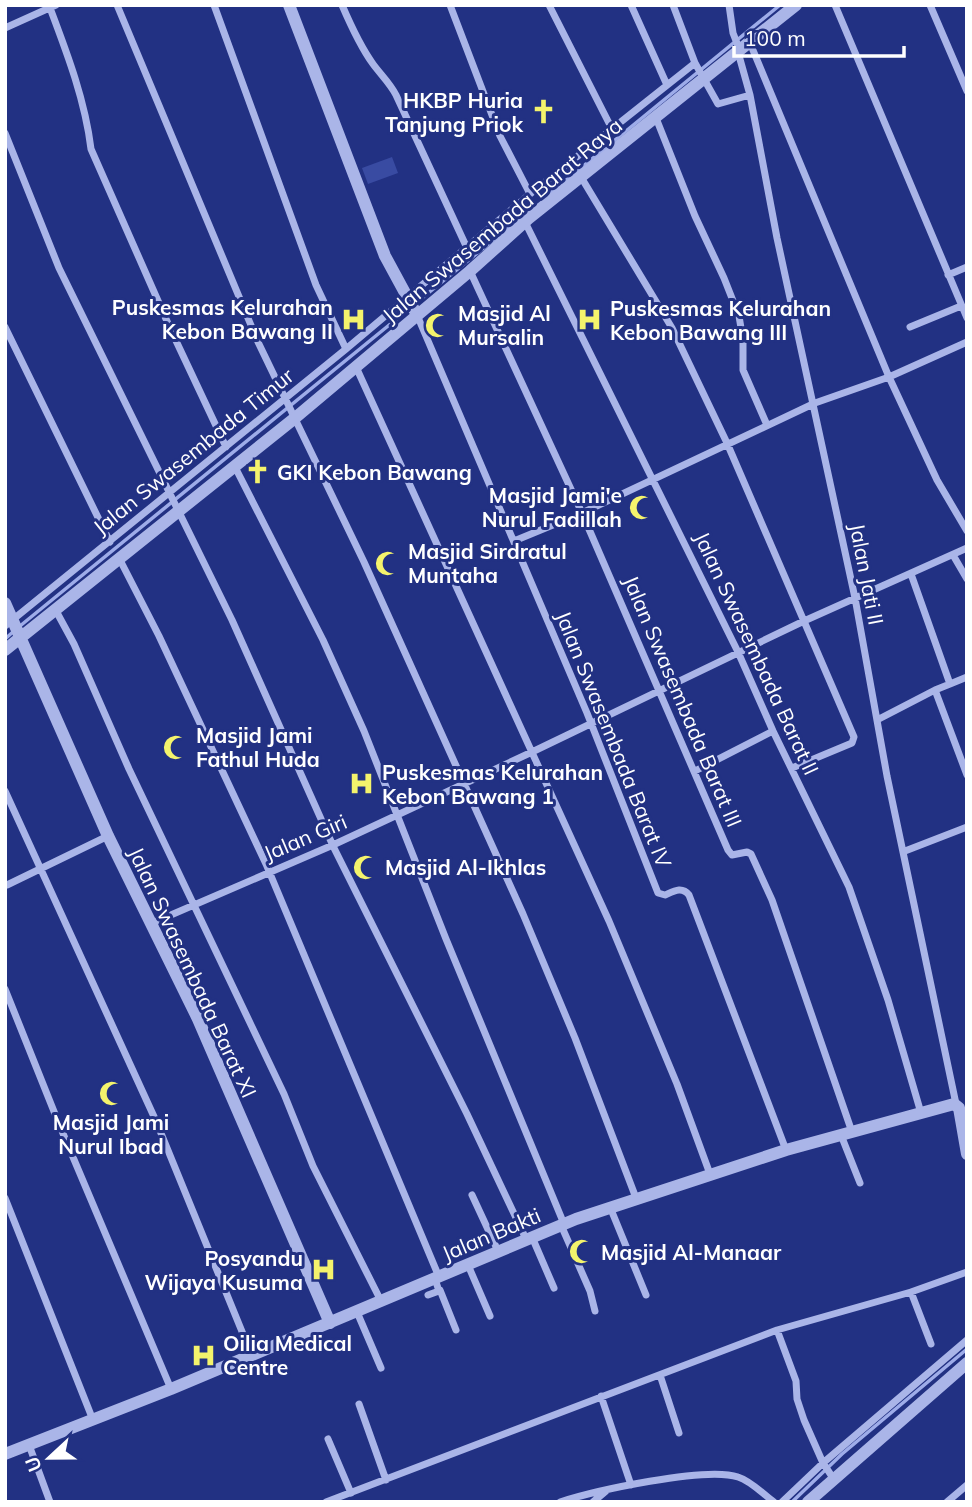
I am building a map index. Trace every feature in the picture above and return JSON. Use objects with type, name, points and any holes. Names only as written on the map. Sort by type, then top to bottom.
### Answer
[{"type":"street","points":[[117,5],[258,342],[466,784],[575,1038],[636,1198]]},
{"type":"street","points":[[214,5],[316,285],[346,349]]},
{"type":"street","points":[[289,5],[386,256],[416,314]]},
{"type":"street","points":[[342,5],[353,32],[396,95],[467,248]]},
{"type":"street","points":[[450,5],[500,136],[530,194]]},
{"type":"street","points":[[549,5],[612,129]]},
{"type":"street","points":[[631,5],[667,85]]},
{"type":"street","points":[[673,5],[699,71],[718,104],[750,95]]},
{"type":"street","points":[[729,5],[733,33],[937,480],[967,531]]},
{"type":"street","name":"Jalan Swasembada Barat Raya","points":[[5,650],[13,629],[55,608],[177,509],[235,467],[525,222],[656,118],[699,71],[741,48],[796,5]]},
{"type":"street","points":[[835,5],[967,318]]},
{"type":"street","points":[[930,5],[967,91]]},
{"type":"street","points":[[5,27],[53,6],[88,122],[91,149],[226,447]]},
{"type":"street","name":"Jalan Jati II","points":[[741,48],[777,238],[815,403],[956,1104]]},
{"type":"street","name":"Jalan Swasembada Timur","points":[[13,629],[110,542],[408,298],[530,194],[667,85],[699,71]]},
{"type":"street","points":[[656,118],[739,316],[743,340],[743,370],[767,425]]},
{"type":"street","points":[[5,132],[60,268],[232,620],[333,845],[554,1288]]},
{"type":"street","points":[[581,177],[672,328],[727,443],[854,737],[852,743],[792,768]]},
{"type":"street","name":"Jalan Swasembada Barat II","points":[[525,222],[654,479],[849,887],[888,1000],[921,1114]]},
{"type":"street","points":[[948,275],[967,267]]},
{"type":"street","name":"Jalan Swasembada Barat III","points":[[470,271],[582,513],[730,853],[751,854],[772,900],[846,1134]]},
{"type":"street","points":[[910,327],[961,306]]},
{"type":"street","name":"Jalan Swasembada Barat IV","points":[[416,314],[591,723],[658,893],[665,895],[679,889],[689,895],[786,1150]]},
{"type":"street","points":[[5,327],[110,542]]},
{"type":"street","points":[[514,541],[582,513],[815,403],[890,377],[967,342]]},
{"type":"street","points":[[356,367],[642,996],[710,1174]]},
{"type":"street","points":[[235,467],[345,687],[590,1291],[595,1311]]},
{"type":"street","name":"Jalan Giri","points":[[150,924],[466,784],[738,652],[967,548]]},
{"type":"street","points":[[953,555],[967,579]]},
{"type":"street","points":[[119,558],[159,636],[269,872],[456,1330]]},
{"type":"street","points":[[911,574],[950,684]]},
{"type":"street","name":"Jalan Swasembada Barat XI","points":[[5,603],[13,629],[108,836],[198,1019],[330,1323]]},
{"type":"street","points":[[55,608],[74,643],[119,746],[284,1094],[313,1166],[381,1301]]},
{"type":"street","points":[[877,720],[967,677]]},
{"type":"street","points":[[935,690],[967,775]]},
{"type":"street","points":[[695,771],[773,731]]},
{"type":"street","points":[[5,791],[156,1121],[252,1356]]},
{"type":"street","points":[[905,851],[967,827]]},
{"type":"street","points":[[7,885],[108,836]]},
{"type":"street","points":[[5,989],[171,1389]]},
{"type":"street","points":[[956,1104],[967,1154]]},
{"type":"street","name":"Jalan Bakti","points":[[6,1451],[29,1445],[171,1389],[381,1301],[438,1282],[498,1251],[563,1224],[786,1150],[956,1104]]},
{"type":"street","points":[[846,1134],[859,1183]]},
{"type":"street","points":[[472,1195],[498,1251]]},
{"type":"street","points":[[5,1198],[93,1420]]},
{"type":"street","points":[[610,1207],[646,1295]]},
{"type":"street","points":[[468,1265],[491,1316]]},
{"type":"street","points":[[326,1502],[777,1330],[911,1292],[967,1272]]},
{"type":"street","points":[[428,1295],[438,1282]]},
{"type":"street","points":[[911,1292],[931,1343]]},
{"type":"street","points":[[357,1312],[382,1368]]},
{"type":"street","points":[[777,1330],[792,1370],[804,1420],[823,1465],[831,1476]]},
{"type":"street","points":[[808,1502],[966,1341]]},
{"type":"street","points":[[782,1502],[823,1465],[932,1378],[967,1363]]},
{"type":"street","points":[[660,1375],[680,1433]]},
{"type":"street","points":[[601,1396],[631,1485]]},
{"type":"street","points":[[359,1404],[386,1480]]},
{"type":"street","points":[[328,1439],[351,1493]]},
{"type":"street","points":[[29,1445],[50,1502]]},
{"type":"street","points":[[560,1502],[631,1485],[690,1476],[734,1476],[742,1478],[774,1502]]},
{"type":"street","points":[[947,1502],[967,1485]]},
{"type":"street","points":[[593,1502],[606,1490]]},
{"type":"shaded area","points":[[392,157],[398,173],[368,184],[362,168]]},
{"type":"waterway","points":[[543,199],[780,5]]},
{"type":"waterway","points":[[416,303],[524,215]]},
{"type":"waterway","points":[[20,626],[410,308]]},
{"type":"waterway","points":[[5,639],[14,631]]},
{"type":"waterway","points":[[792,1502],[842,1454],[967,1349]]},
{"type":"place","name":"HKBP Huria Tanjung Priok","points":[[543,112]]},
{"type":"place","name":"Puskesmas Kelurahan Kebon Bawang II","points":[[353,319]]},
{"type":"place","name":"Puskesmas Kelurahan Kebon Bawang III","points":[[590,320]]},
{"type":"place","name":"Masjid Al Mursalin","points":[[438,325]]},
{"type":"place","name":"GKI Kebon Bawang","points":[[257,472]]},
{"type":"place","name":"Masjid Jami'e Nurul Fadillah","points":[[642,507]]},
{"type":"place","name":"Masjid Sirdratul Muntaha","points":[[388,563]]},
{"type":"place","name":"Masjid Jami Fathul Huda","points":[[176,747]]},
{"type":"place","name":"Puskesmas Kelurahan Kebon Bawang 1","points":[[362,784]]},
{"type":"place","name":"Masjid Al-Ikhlas","points":[[365,867]]},
{"type":"place","name":"Masjid Jami Nurul Ibad","points":[[111,1093]]},
{"type":"place","name":"Masjid Al-Manaar","points":[[581,1252]]},
{"type":"place","name":"Posyandu Wijaya Kusuma","points":[[323,1270]]},
{"type":"place","name":"Oilia Medical Centre","points":[[203,1355]]}]
